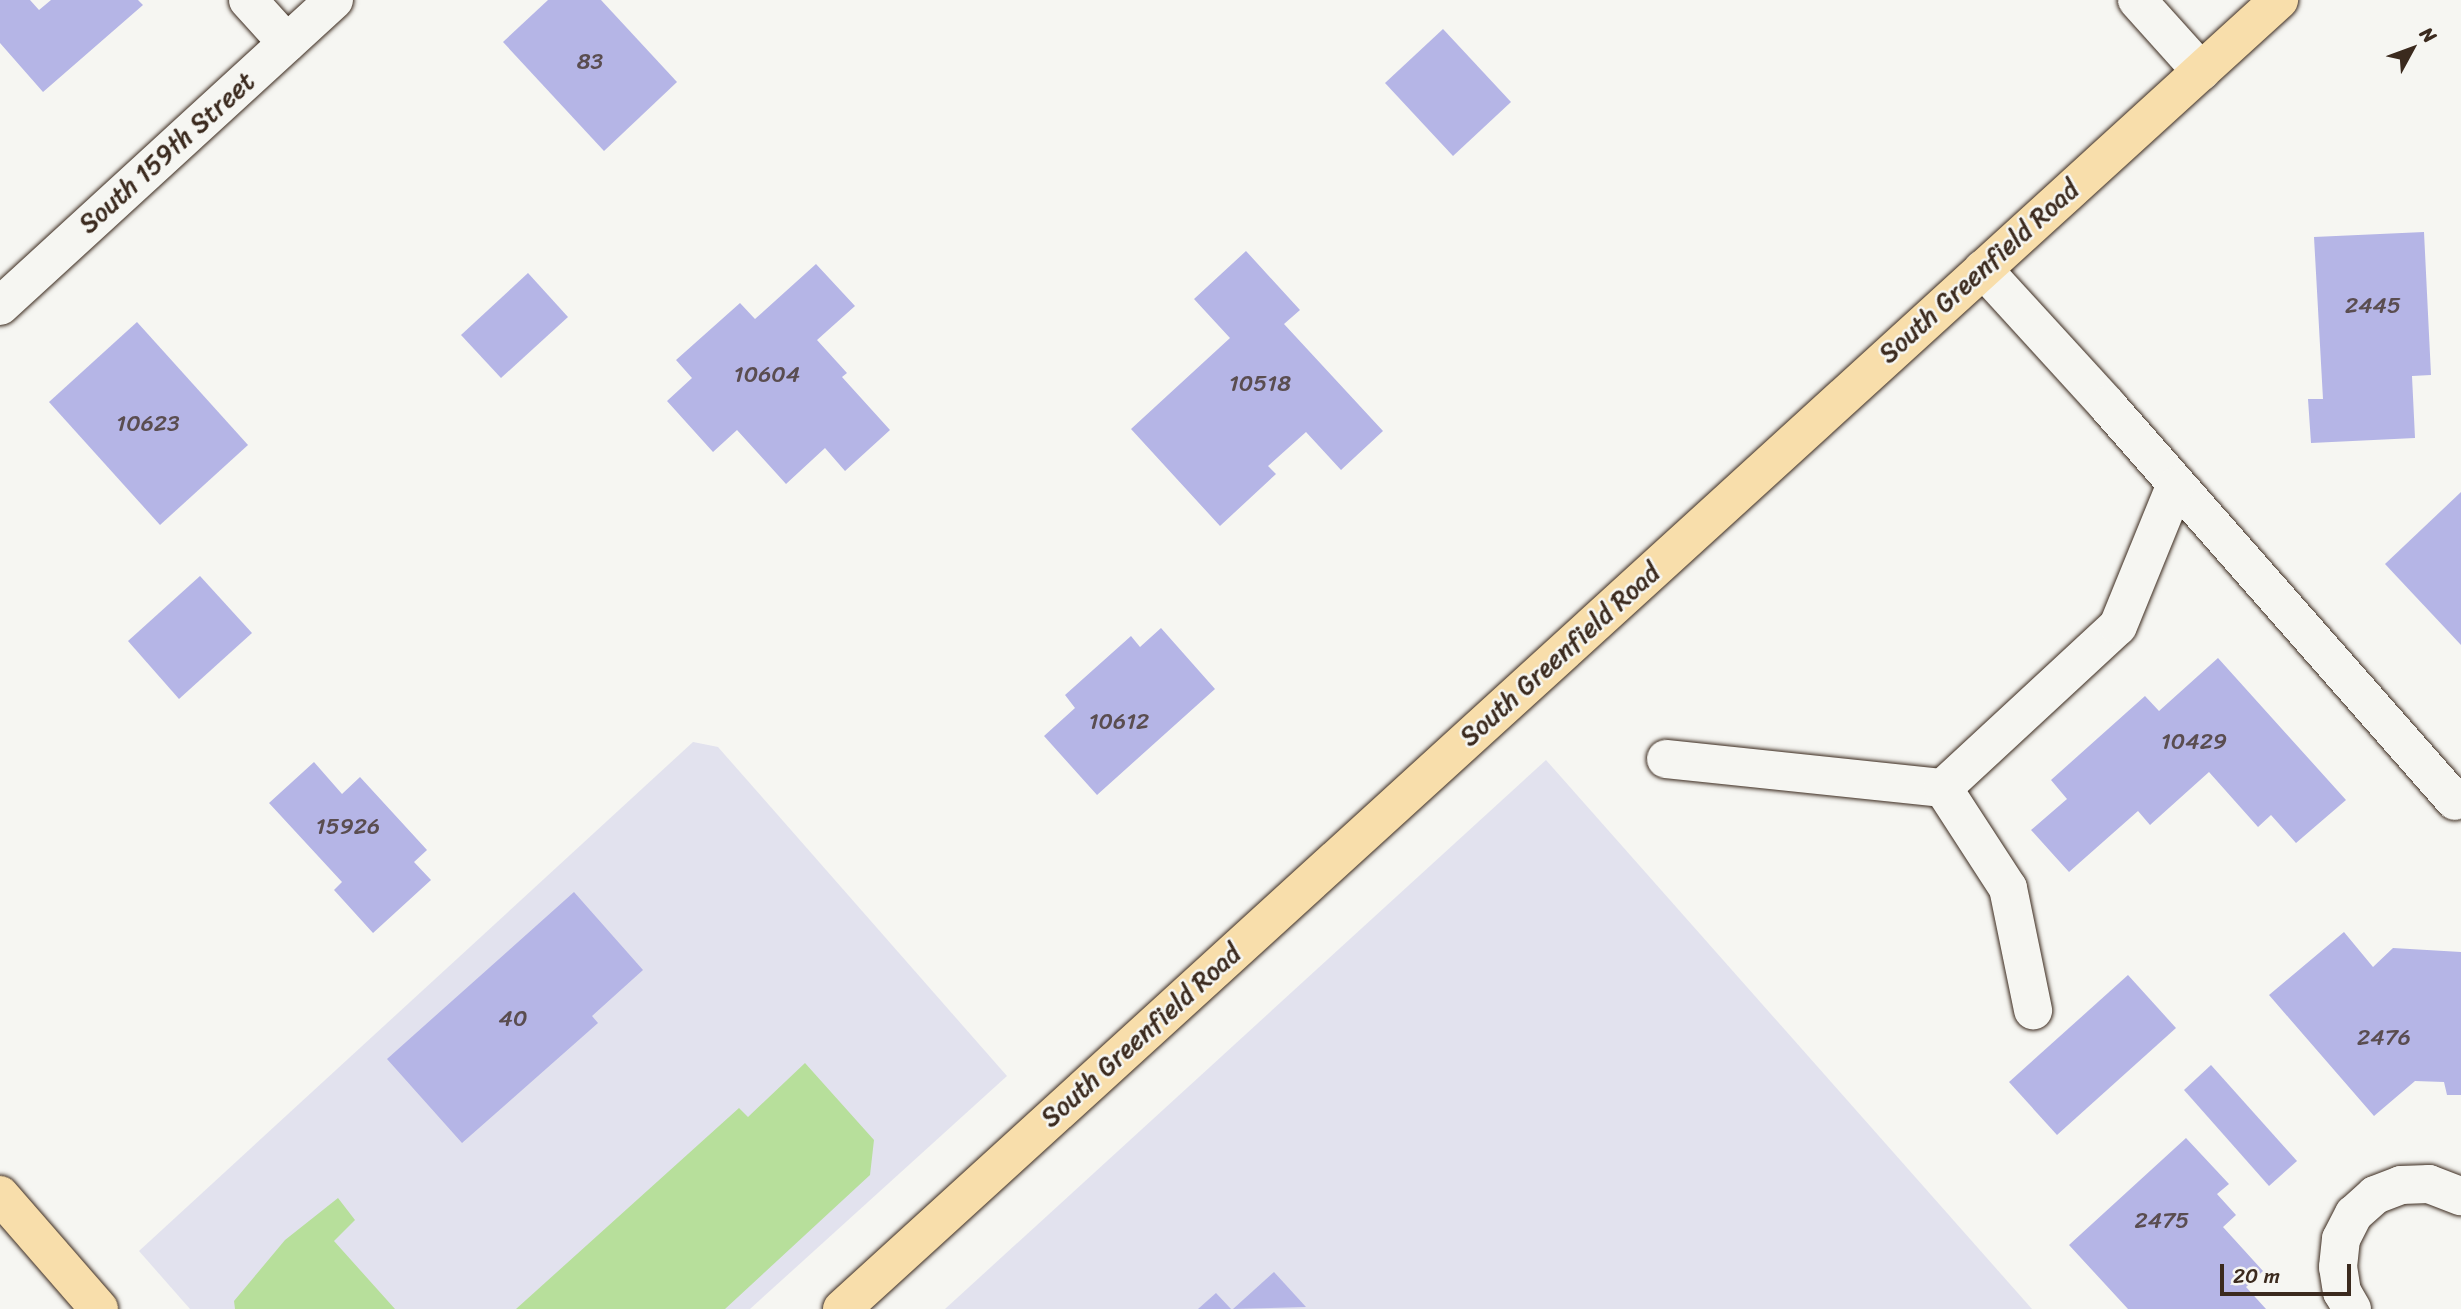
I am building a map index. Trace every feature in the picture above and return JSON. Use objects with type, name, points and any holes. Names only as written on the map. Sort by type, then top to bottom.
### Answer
[{"type":"main road","name":"South Greenfield Road","points":[[842,1309],[2278,0]]},
{"type":"main road","points":[[0,1195],[99,1309]]},
{"type":"street","points":[[248,0],[287,43]]},
{"type":"street","name":"South 159th Street","points":[[0,306],[334,0]]},
{"type":"street","points":[[2137,0],[2201,71]]},
{"type":"street","points":[[1983,270],[2107,405],[2175,486],[2455,801]]},
{"type":"street","points":[[1666,759],[1943,788],[2118,626],[2175,486]]},
{"type":"street","points":[[1943,788],[2008,888],[2033,1010]]},
{"type":"street","points":[[2352,1309],[2342,1292],[2338,1267],[2341,1239],[2354,1214],[2375,1195],[2401,1185],[2429,1184],[2461,1196]]},
{"type":"shaded area","points":[[693,742],[718,747],[1007,1076],[750,1309],[190,1309],[139,1251]]},
{"type":"shaded area","points":[[1546,760],[2032,1309],[945,1309]]},
{"type":"green space","points":[[805,1063],[874,1140],[870,1175],[725,1309],[516,1309],[739,1108],[748,1117]]},
{"type":"green space","points":[[338,1198],[355,1220],[334,1241],[395,1309],[235,1309],[234,1301],[285,1240]]},
{"type":"building","points":[[0,0],[30,0],[39,10],[51,0],[138,0],[143,5],[43,92],[0,43]]},
{"type":"building","points":[[548,0],[601,0],[677,82],[604,151],[503,42]]},
{"type":"building","points":[[1443,29],[1511,102],[1453,156],[1385,83]]},
{"type":"building","points":[[2424,232],[2431,375],[2412,376],[2415,438],[2311,443],[2308,399],[2323,399],[2314,237]]},
{"type":"building","points":[[1246,251],[1300,310],[1284,324],[1383,431],[1341,470],[1306,432],[1268,466],[1276,474],[1220,526],[1131,429],[1230,338],[1194,299]]},
{"type":"building","points":[[816,264],[855,306],[817,340],[847,373],[842,377],[890,430],[845,471],[825,448],[786,484],[737,430],[713,452],[667,401],[692,378],[676,360],[740,303],[755,319]]},
{"type":"building","points":[[528,273],[568,317],[501,378],[461,335]]},
{"type":"building","points":[[137,322],[248,445],[160,525],[49,402]]},
{"type":"building","points":[[2461,492],[2461,645],[2385,564]]},
{"type":"building","points":[[200,576],[252,633],[179,699],[128,641]]},
{"type":"building","points":[[1161,628],[1215,689],[1097,795],[1044,736],[1075,708],[1065,695],[1131,636],[1140,647]]},
{"type":"building","points":[[2218,658],[2346,800],[2296,843],[2271,815],[2258,827],[2209,772],[2150,825],[2138,811],[2069,872],[2031,830],[2067,799],[2051,780],[2145,696],[2159,711]]},
{"type":"building","points":[[314,762],[342,794],[360,777],[427,850],[414,862],[431,880],[373,933],[334,890],[342,882],[269,803]]},
{"type":"building","points":[[574,892],[643,970],[592,1016],[598,1023],[462,1143],[387,1059]]},
{"type":"building","points":[[2344,932],[2373,967],[2393,948],[2461,952],[2461,1095],[2447,1095],[2444,1082],[2415,1081],[2374,1116],[2269,995]]},
{"type":"building","points":[[2128,975],[2176,1028],[2057,1135],[2009,1082]]},
{"type":"building","points":[[2211,1065],[2297,1161],[2269,1186],[2184,1090]]},
{"type":"building","points":[[2186,1138],[2229,1184],[2217,1194],[2236,1215],[2223,1227],[2263,1271],[2246,1287],[2266,1309],[2128,1309],[2069,1245]]},
{"type":"building","points":[[1274,1272],[1306,1307],[1233,1309]]},
{"type":"building","points":[[1216,1293],[1231,1309],[1198,1309]]}]
